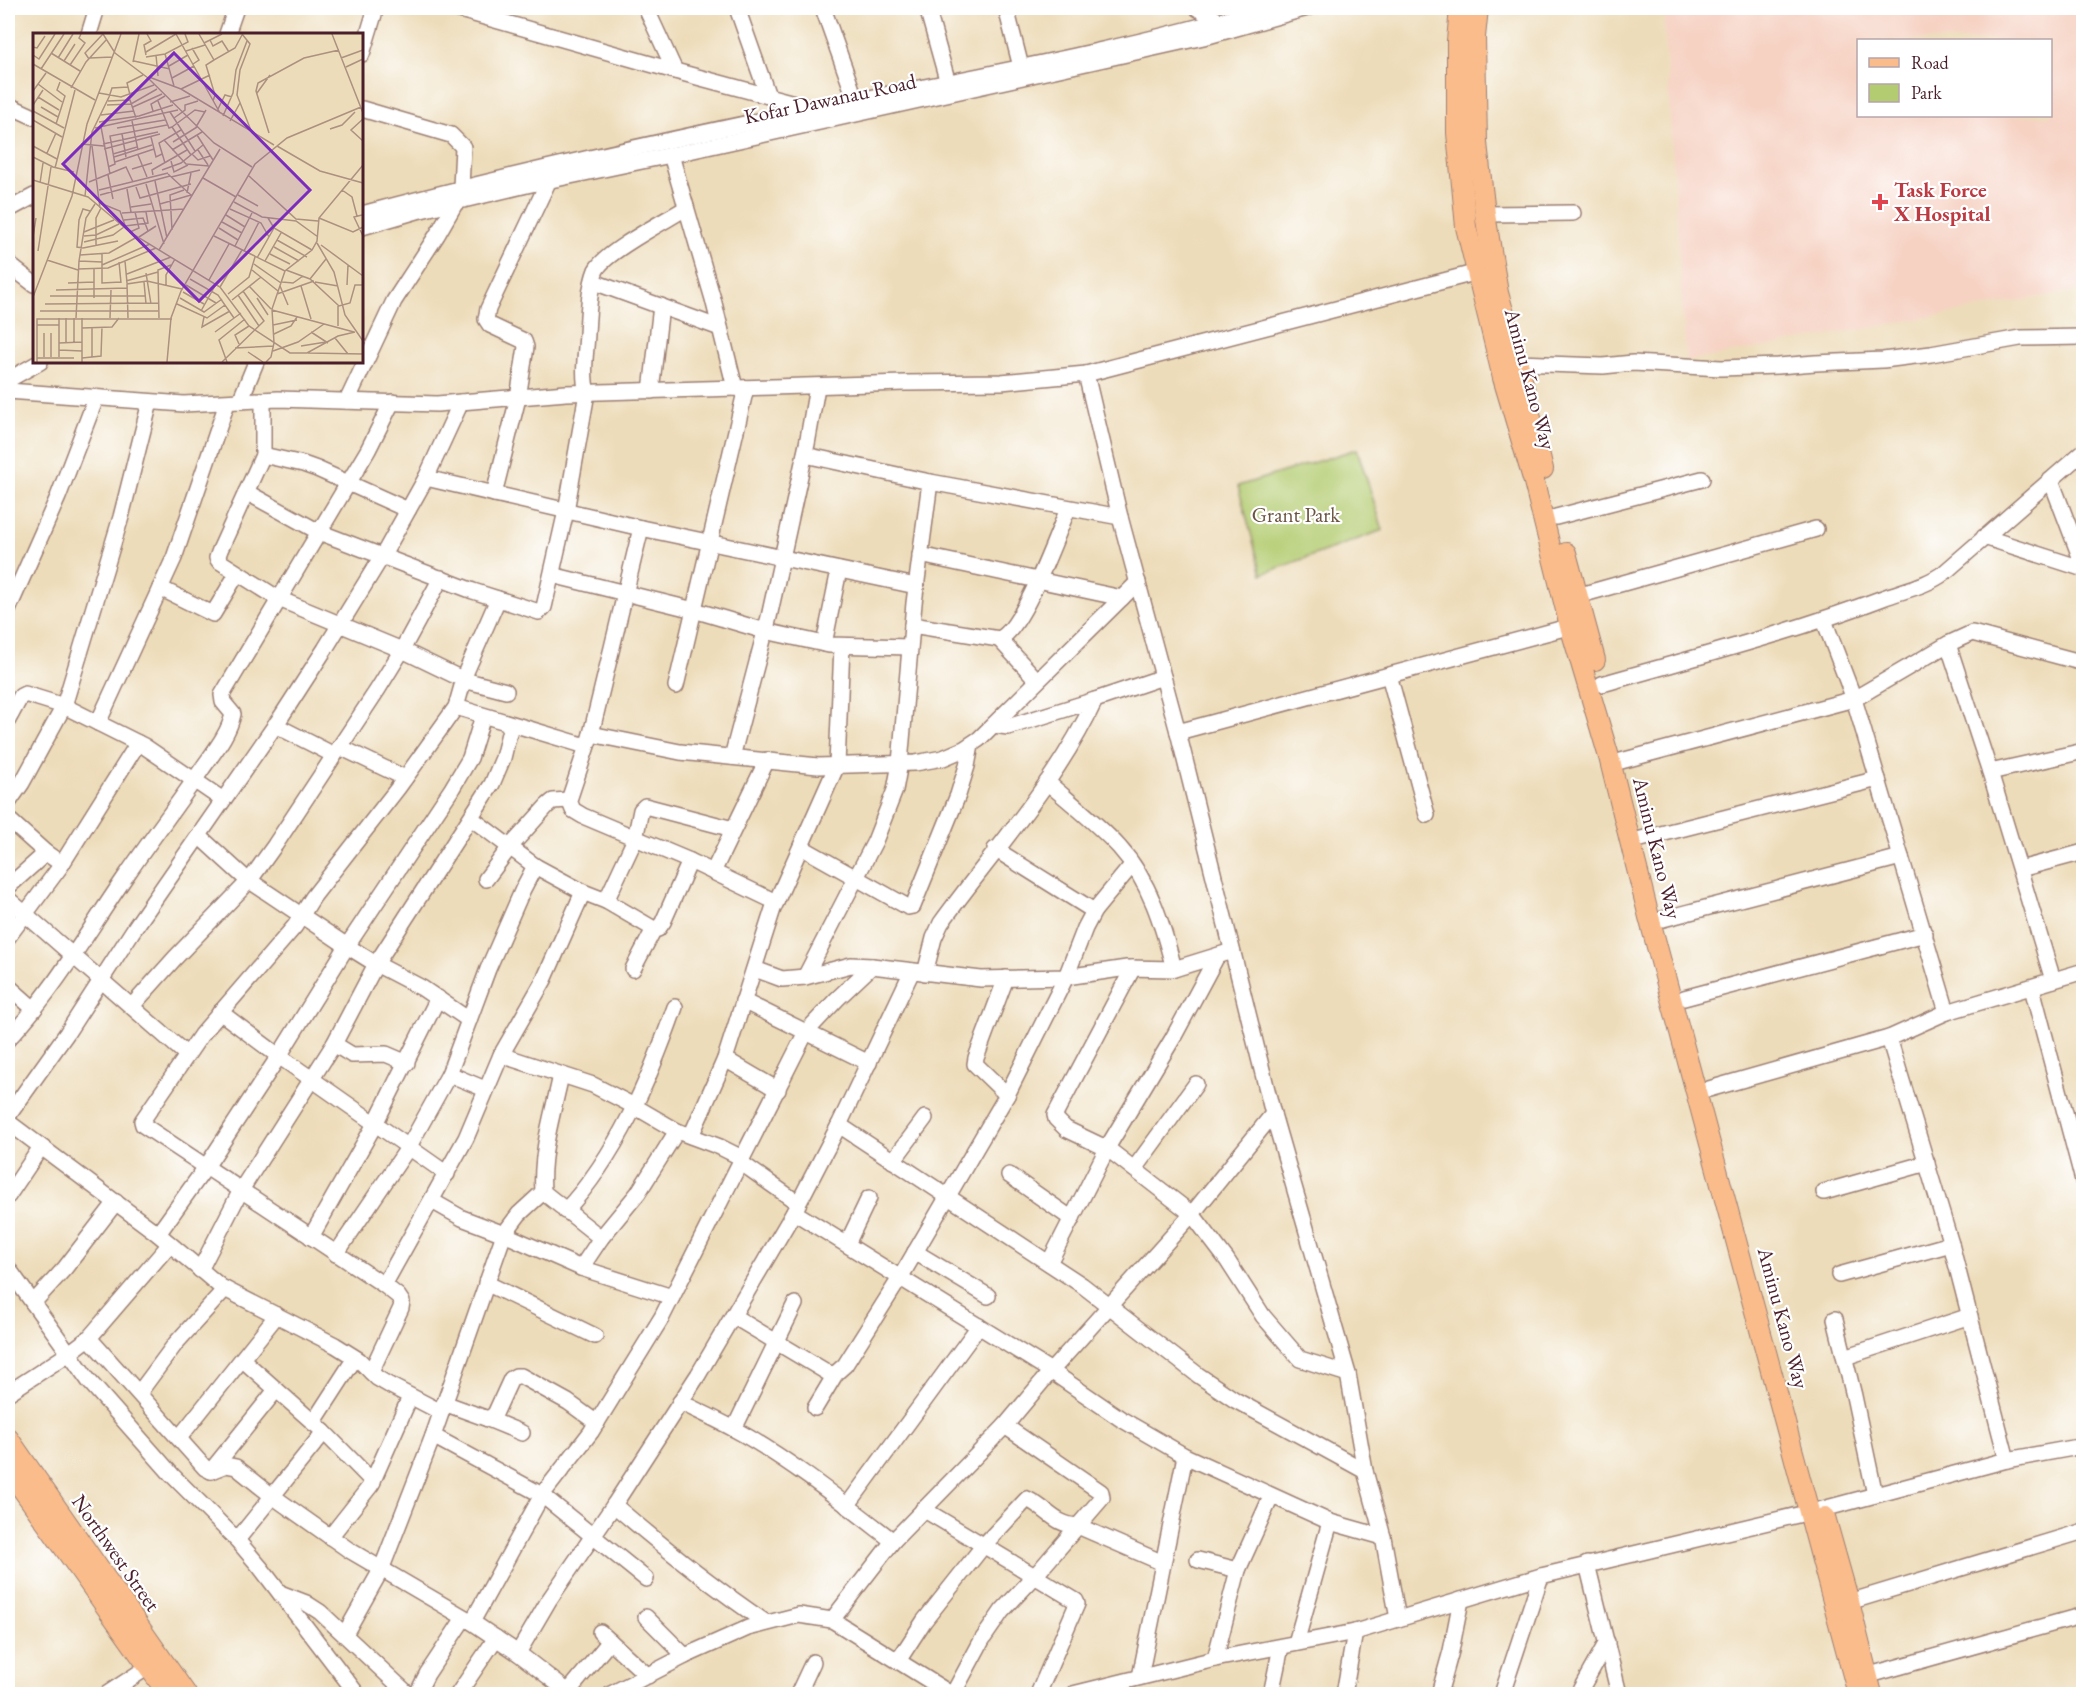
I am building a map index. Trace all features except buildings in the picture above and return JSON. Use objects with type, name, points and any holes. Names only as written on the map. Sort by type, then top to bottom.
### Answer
[{"type":"main road","name":"Aminu Kano Way","points":[[1460,8],[1457,41],[1457,133],[1466,227],[1503,378],[1577,624],[1606,747],[1694,1084],[1817,1510],[1849,1602],[1872,1695]]},
{"type":"main road","name":"Aminu Kano Way","points":[[1478,8],[1475,37],[1477,143],[1484,207],[1498,293],[1577,596],[1577,624],[1602,684],[1641,839],[1756,1260],[1817,1510],[1858,1695]]},
{"type":"main road","points":[[1463,202],[1484,207]]},
{"type":"main road","name":"Northwest Street","points":[[8,1438],[186,1695]]},
{"type":"main road","name":"Northwest Street","points":[[8,1469],[168,1695]]},
{"type":"street","points":[[89,33],[97,8]]},
{"type":"street","points":[[227,33],[236,8]]},
{"type":"street","points":[[363,51],[376,8]]},
{"type":"street","points":[[453,8],[675,72],[816,109]]},
{"type":"street","points":[[646,8],[675,72]]},
{"type":"street","points":[[737,8],[768,96]]},
{"type":"street","points":[[823,8],[856,101]]},
{"type":"street","points":[[927,8],[948,83]]},
{"type":"street","points":[[1006,8],[1021,67]]},
{"type":"street","points":[[1197,8],[1219,21]]},
{"type":"street","name":"Kofar Dawanau Road","points":[[363,227],[458,195],[816,109],[1021,67],[1219,21],[1265,8]]},
{"type":"street","name":"Kofar Dawanau Road","points":[[363,214],[671,155],[1208,36],[1307,8]]},
{"type":"street","points":[[8,105],[33,117]]},
{"type":"street","points":[[347,401],[394,301],[437,235],[458,195],[463,147],[452,135],[363,109]]},
{"type":"street","points":[[671,155],[720,328],[741,388],[710,543],[676,686]]},
{"type":"street","points":[[494,494],[518,398],[526,346],[524,341],[490,325],[486,319],[488,309],[549,180]]},
{"type":"street","points":[[8,210],[33,197]]},
{"type":"street","points":[[1484,207],[1573,213]]},
{"type":"street","points":[[246,492],[319,532],[441,579],[498,599],[542,611],[566,511],[587,393],[584,381],[589,307],[596,271],[602,261],[686,208]]},
{"type":"street","points":[[8,264],[33,284]]},
{"type":"street","points":[[8,391],[184,404],[263,400],[437,404],[587,393],[817,387],[905,382],[1001,382],[1086,374],[1478,272]]},
{"type":"street","points":[[594,282],[720,328]]},
{"type":"street","points":[[651,391],[661,306]]},
{"type":"street","points":[[1518,363],[1603,366],[1633,363],[1721,368],[1778,366],[1883,360],[2020,338],[2084,337]]},
{"type":"street","points":[[8,369],[33,355]]},
{"type":"street","points":[[8,380],[38,363]]},
{"type":"street","points":[[98,723],[174,558],[234,402],[255,363]]},
{"type":"street","points":[[1086,374],[1120,517],[1178,732],[1225,953],[1348,1374],[1365,1471],[1383,1537],[1398,1619]]},
{"type":"street","points":[[732,757],[765,631],[805,454],[817,387]]},
{"type":"street","points":[[8,610],[58,497],[96,398]]},
{"type":"street","points":[[263,400],[263,455],[217,558],[225,567],[279,599],[402,650],[464,680],[506,691]]},
{"type":"street","points":[[8,803],[22,783],[64,706],[121,517],[150,402]]},
{"type":"street","points":[[8,1039],[34,1009],[93,927],[217,746],[233,714],[223,702],[222,695],[349,483],[379,431],[392,402]]},
{"type":"street","points":[[8,1116],[275,725],[339,625],[382,556],[426,478],[461,402]]},
{"type":"street","points":[[1602,684],[1824,620],[1936,579],[2084,451]]},
{"type":"street","points":[[805,454],[930,482],[1120,517]]},
{"type":"street","points":[[263,455],[303,464],[408,510]]},
{"type":"street","points":[[426,478],[641,528],[916,586]]},
{"type":"street","points":[[1556,517],[1702,479]]},
{"type":"street","points":[[2051,480],[2084,568]]},
{"type":"street","points":[[805,977],[887,813],[900,763],[916,586],[930,482]]},
{"type":"street","points":[[912,625],[999,639],[1007,635],[1016,623],[1038,580],[1068,508]]},
{"type":"street","points":[[641,528],[589,740],[568,800],[573,810],[583,816],[690,861],[776,902]]},
{"type":"street","points":[[1577,596],[1816,529]]},
{"type":"street","points":[[1984,537],[2084,568]]},
{"type":"street","points":[[920,555],[1122,598]]},
{"type":"street","points":[[824,644],[839,570]]},
{"type":"street","points":[[160,588],[213,614],[237,574]]},
{"type":"street","points":[[552,575],[694,610],[765,631],[824,644],[910,647]]},
{"type":"street","points":[[132,1006],[250,880],[402,650],[441,579]]},
{"type":"street","points":[[456,707],[511,725],[589,740],[680,752],[818,766],[900,763],[943,758],[971,745],[1138,582]]},
{"type":"street","points":[[371,1372],[401,1308],[402,1302],[398,1296],[143,1125],[142,1121],[187,1054],[220,1012],[284,940],[456,707],[464,680],[498,599]]},
{"type":"street","points":[[1824,620],[1854,699],[1947,1012]]},
{"type":"street","points":[[1178,732],[1577,624]]},
{"type":"street","points":[[1621,761],[1854,699],[1948,644],[1972,633],[2084,663]]},
{"type":"street","points":[[999,639],[1037,680]]},
{"type":"street","points":[[1948,644],[1990,772],[2053,980]]},
{"type":"street","points":[[581,1268],[601,1238],[684,1134],[725,1059],[776,902],[837,765],[842,646]]},
{"type":"street","points":[[1389,675],[1427,815]]},
{"type":"street","points":[[993,725],[1008,727],[1163,677]]},
{"type":"street","points":[[8,720],[21,696],[25,694],[64,706],[155,752],[223,800]]},
{"type":"street","points":[[518,1653],[549,1599],[591,1535],[614,1505],[680,1402],[796,1208],[869,1063],[919,972],[941,923],[1047,782],[1071,747],[1095,700]]},
{"type":"street","points":[[158,1234],[206,1167],[279,1056],[347,946],[466,766],[483,716]]},
{"type":"street","points":[[275,725],[405,778]]},
{"type":"street","points":[[200,1270],[241,1190],[334,1044],[376,964],[471,818],[496,775],[503,758],[511,725]]},
{"type":"street","points":[[8,937],[62,864],[138,743]]},
{"type":"street","points":[[801,847],[908,907],[913,906],[958,795],[971,745]]},
{"type":"street","points":[[1990,772],[2084,751]]},
{"type":"street","points":[[713,872],[767,760]]},
{"type":"street","points":[[1641,839],[1878,779]]},
{"type":"street","points":[[1047,782],[1118,846],[1132,865],[1160,917],[1174,969]]},
{"type":"street","points":[[486,879],[510,847],[547,806],[553,801],[568,800]]},
{"type":"street","points":[[606,901],[634,838],[641,810],[645,806],[734,829]]},
{"type":"street","points":[[471,818],[535,866],[583,892],[606,901],[654,929]]},
{"type":"street","points":[[8,819],[46,854],[62,864]]},
{"type":"street","points":[[199,836],[250,880],[301,915],[376,964],[438,998],[469,1020]]},
{"type":"street","points":[[995,849],[1094,911]]},
{"type":"street","points":[[2020,869],[2084,852]]},
{"type":"street","points":[[8,887],[46,854]]},
{"type":"street","points":[[1663,919],[1901,857]]},
{"type":"street","points":[[633,969],[654,929],[658,929],[663,922],[690,861]]},
{"type":"street","points":[[814,1408],[900,1278],[1007,1095],[1066,977],[1094,911],[1132,865]]},
{"type":"street","points":[[336,1254],[408,1148],[449,1074],[492,959],[535,866]]},
{"type":"street","points":[[384,1285],[466,1138],[501,1054],[543,980],[583,892]]},
{"type":"street","points":[[8,899],[187,1054]]},
{"type":"street","points":[[1684,998],[1925,934]]},
{"type":"street","points":[[755,969],[782,979],[805,977],[844,966],[872,966],[981,979],[1066,977],[1133,968],[1174,969],[1225,953]]},
{"type":"street","points":[[1049,1263],[1108,1149],[1225,953]]},
{"type":"street","points":[[417,1695],[427,1674],[468,1620],[542,1495],[597,1423],[641,1353],[672,1297],[806,1032],[872,966]]},
{"type":"street","points":[[1133,968],[1055,1115],[1056,1119],[1066,1129],[1108,1149],[1192,1214],[1227,1260],[1263,1316],[1300,1359],[1348,1374]]},
{"type":"street","points":[[1709,1089],[1889,1038],[1947,1012],[2084,971]]},
{"type":"street","points":[[1006,978],[975,1064],[1007,1095]]},
{"type":"street","points":[[8,988],[34,1009]]},
{"type":"street","points":[[2032,988],[2084,1184]]},
{"type":"street","points":[[311,1237],[375,1124],[438,998]]},
{"type":"street","points":[[743,1001],[869,1063]]},
{"type":"street","points":[[565,1210],[585,1190],[602,1166],[634,1106],[675,1007]]},
{"type":"street","points":[[220,1012],[312,1080],[447,1174]]},
{"type":"street","points":[[1889,1038],[1951,1244],[2007,1460]]},
{"type":"street","points":[[334,1044],[352,1055],[387,1054],[406,1063]]},
{"type":"street","points":[[501,1054],[593,1085],[684,1134],[741,1160],[796,1208],[846,1244],[1051,1371],[1121,1419],[1185,1456],[1270,1497],[1330,1522],[1383,1537]]},
{"type":"street","points":[[725,1059],[778,1090]]},
{"type":"street","points":[[449,1074],[485,1089]]},
{"type":"street","points":[[561,1075],[544,1146],[543,1192],[601,1238]]},
{"type":"street","points":[[1134,1169],[1196,1084]]},
{"type":"street","points":[[832,1620],[893,1541],[1005,1426],[1051,1371],[1192,1214],[1273,1114]]},
{"type":"street","points":[[893,1161],[924,1118]]},
{"type":"street","points":[[8,1122],[158,1234],[225,1289],[355,1358],[371,1372],[410,1397],[488,1419],[522,1433]]},
{"type":"street","points":[[839,1125],[1082,1285],[1198,1375],[1235,1400],[1365,1471]]},
{"type":"street","points":[[8,1196],[41,1147]]},
{"type":"street","points":[[1824,1192],[1927,1163]]},
{"type":"street","points":[[1009,1175],[1072,1219]]},
{"type":"street","points":[[345,1634],[381,1570],[433,1436],[504,1234],[519,1214],[543,1192]]},
{"type":"street","points":[[846,1244],[869,1198]]},
{"type":"street","points":[[432,1201],[472,1222],[581,1268],[672,1297]]},
{"type":"street","points":[[33,1303],[116,1202]]},
{"type":"street","points":[[8,1393],[89,1338],[170,1244]]},
{"type":"street","points":[[1839,1275],[1951,1244]]},
{"type":"street","points":[[915,1252],[988,1296]]},
{"type":"street","points":[[8,1268],[68,1354],[172,1475],[237,1540],[357,1695]]},
{"type":"street","points":[[486,1283],[595,1336]]},
{"type":"street","points":[[139,1393],[176,1344],[225,1289]]},
{"type":"street","points":[[734,1429],[795,1304]]},
{"type":"street","points":[[179,1438],[277,1315]]},
{"type":"street","points":[[733,1316],[830,1374],[836,1373]]},
{"type":"street","points":[[1845,1357],[1970,1316]]},
{"type":"street","points":[[1835,1319],[1875,1495]]},
{"type":"street","points":[[847,1506],[979,1326]]},
{"type":"street","points":[[89,1338],[205,1468],[211,1471],[231,1465],[330,1537],[496,1638],[569,1693],[605,1637],[648,1676]]},
{"type":"street","points":[[237,1540],[273,1496],[319,1428],[355,1358]]},
{"type":"street","points":[[243,1360],[319,1428],[373,1482]]},
{"type":"street","points":[[488,1419],[495,1414],[511,1379],[521,1376],[568,1402],[597,1423]]},
{"type":"street","points":[[211,1471],[276,1390]]},
{"type":"street","points":[[330,1537],[373,1482],[410,1397]]},
{"type":"street","points":[[680,1402],[734,1429],[770,1451],[893,1541]]},
{"type":"street","points":[[611,1695],[685,1656],[748,1628],[799,1614],[832,1620],[952,1695],[982,1640],[1002,1611],[1102,1498],[1101,1492],[1005,1426]]},
{"type":"street","points":[[433,1436],[542,1495],[646,1579]]},
{"type":"street","points":[[1073,1695],[1130,1684],[1215,1659],[1354,1632],[1587,1564],[1817,1510],[2007,1460],[2084,1446]]},
{"type":"street","points":[[1130,1684],[1163,1563],[1185,1456]]},
{"type":"street","points":[[1215,1659],[1238,1570],[1270,1497]]},
{"type":"street","points":[[898,1661],[924,1621],[984,1545],[1027,1499],[1060,1523],[1078,1526],[1163,1563]]},
{"type":"street","points":[[614,1505],[681,1562],[765,1622]]},
{"type":"street","points":[[923,1509],[1034,1577],[1074,1598],[1077,1604],[1038,1695]]},
{"type":"street","points":[[1296,1643],[1330,1522]]},
{"type":"street","points":[[1849,1602],[2084,1531]]},
{"type":"street","points":[[1198,1560],[1238,1570]]},
{"type":"street","points":[[1587,1564],[1618,1695]]},
{"type":"street","points":[[1502,1695],[1540,1576]]},
{"type":"street","points":[[280,1593],[306,1603],[345,1634],[408,1695]]},
{"type":"street","points":[[1438,1695],[1451,1651],[1461,1600]]},
{"type":"street","points":[[1866,1676],[2084,1615]]},
{"type":"street","points":[[646,1617],[685,1656]]},
{"type":"street","points":[[1344,1695],[1354,1632]]},
{"type":"street","points":[[458,1695],[496,1638]]},
{"type":"street","points":[[1578,1695],[1607,1642]]},
{"type":"street","points":[[1272,1695],[1281,1647]]},
{"type":"street","points":[[798,1695],[813,1662]]},
{"type":"street","points":[[107,1695],[148,1667]]},
{"type":"shaded area","name":"Task Force X Hospital","points":[[1663,8],[2083,8],[2083,289],[1686,361]]},
{"type":"green space","name":"Grant Park","points":[[1357,449],[1383,530],[1262,574],[1238,486]]},
{"type":"place","name":"Task Force X Hospital","points":[[1880,202]]}]
